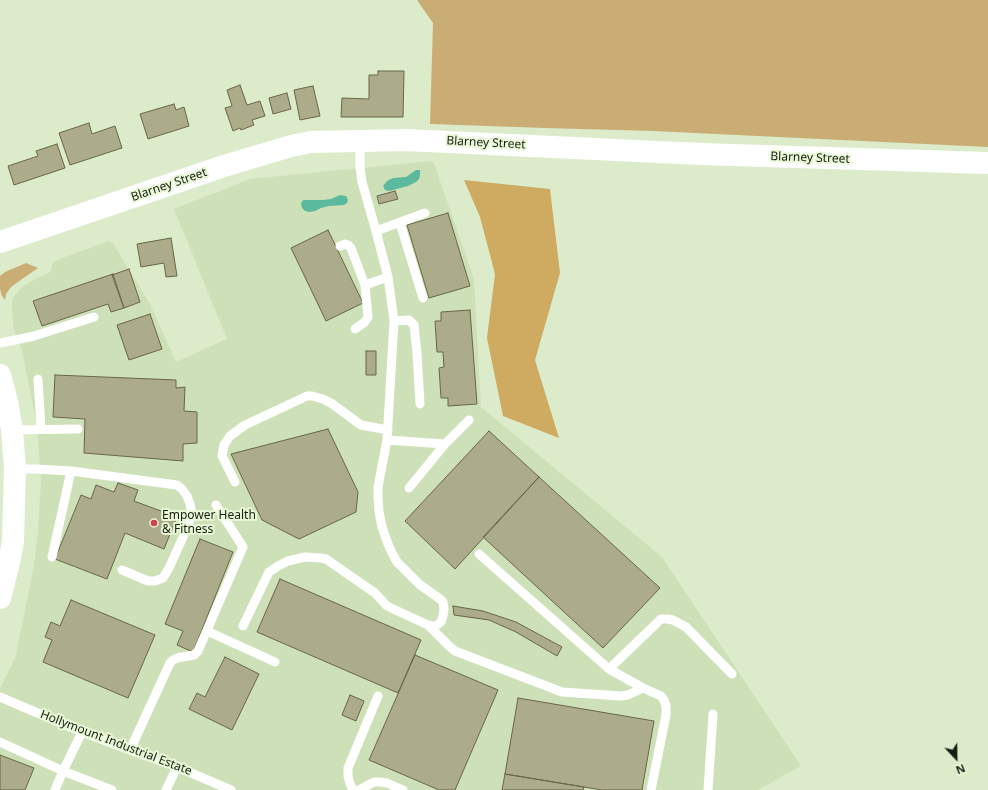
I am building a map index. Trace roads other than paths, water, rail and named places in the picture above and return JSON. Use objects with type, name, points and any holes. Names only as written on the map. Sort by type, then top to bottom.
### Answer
[{"type":"street","name":"Blarney Street","points":[[0,242],[261,154],[311,142],[420,140],[701,154],[988,164]]},
{"type":"street","points":[[0,375],[7,401],[12,430],[15,469],[12,541],[10,558],[0,598]]},
{"type":"lane","points":[[243,626],[269,572],[288,561],[304,557],[326,559],[375,593],[386,605],[428,625],[437,625],[441,622],[443,616],[443,602],[419,584],[397,562],[382,527],[379,512],[379,480],[387,435],[394,321],[388,277],[362,182],[360,167],[360,141]]},
{"type":"lane","points":[[376,232],[425,213]]},
{"type":"lane","points":[[400,223],[423,298]]},
{"type":"lane","points":[[340,246],[345,244],[351,248],[365,285],[368,317],[365,322],[355,329]]},
{"type":"lane","points":[[365,285],[388,277]]},
{"type":"lane","points":[[0,343],[34,336],[94,316]]},
{"type":"lane","points":[[394,321],[409,320],[414,325],[420,404]]},
{"type":"lane","points":[[38,379],[41,429]]},
{"type":"lane","points":[[235,482],[222,456],[224,445],[230,436],[245,425],[307,396],[323,399],[331,403],[361,425],[387,435],[444,444]]},
{"type":"lane","points":[[409,488],[444,444],[469,420]]},
{"type":"lane","points":[[12,430],[78,428]]},
{"type":"lane","points":[[15,469],[71,471],[176,485],[182,489],[187,496],[192,514],[169,568],[163,578],[155,581],[148,581],[122,570]]},
{"type":"lane","points":[[52,557],[71,471]]},
{"type":"lane","points":[[130,750],[170,663],[177,658],[194,655],[198,651],[243,547],[216,505]]},
{"type":"lane","points":[[479,554],[609,669],[660,696],[664,700],[666,715],[651,790]]},
{"type":"lane","points":[[609,669],[661,619],[668,619],[686,626],[732,674]]},
{"type":"lane","points":[[428,625],[455,651],[562,692],[621,696],[628,695],[643,688]]},
{"type":"lane","points":[[207,631],[275,662]]},
{"type":"lane","points":[[353,790],[348,776],[348,768],[378,696]]},
{"type":"lane","name":"Hollymount Industrial Estate","points":[[0,697],[82,732],[177,767],[231,790]]},
{"type":"lane","points":[[708,790],[713,714]]},
{"type":"lane","points":[[55,790],[82,732]]},
{"type":"lane","points":[[0,742],[112,790]]},
{"type":"lane","points":[[166,790],[177,767]]},
{"type":"lane","points":[[359,790],[374,782],[387,783],[403,790]]},
{"type":"water","points":[[416,170],[420,170],[420,175],[416,182],[408,186],[389,191],[385,190],[383,186],[387,181],[393,178],[406,177]]},
{"type":"water","points":[[340,195],[346,196],[348,200],[344,205],[329,206],[309,212],[302,208],[301,204],[304,200],[331,199]]},
{"type":"place","name":"Empower Health & Fitness","points":[[154,523]]}]
